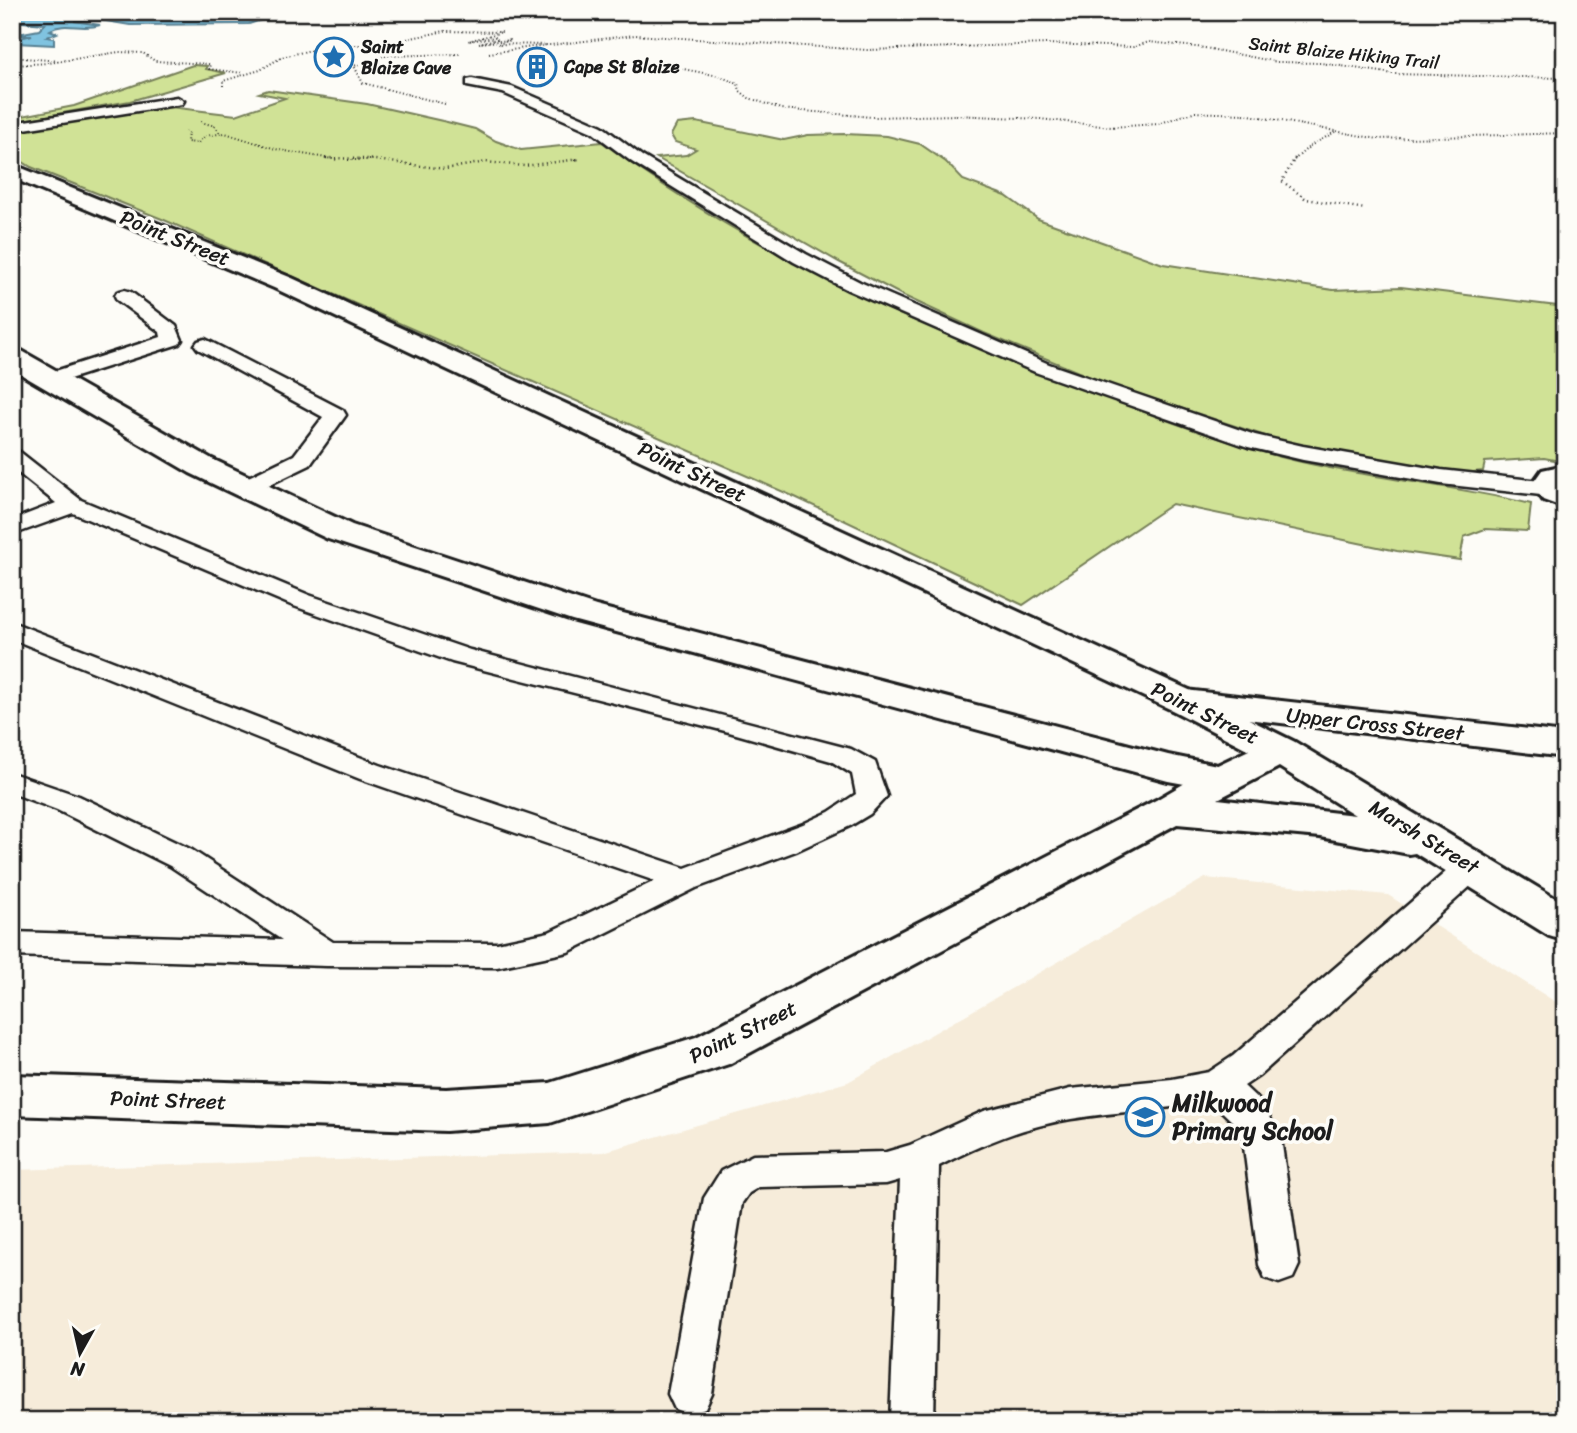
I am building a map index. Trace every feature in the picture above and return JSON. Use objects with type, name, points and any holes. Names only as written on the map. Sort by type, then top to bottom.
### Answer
[{"type":"street","name":"Point Street","points":[[12,170],[295,288],[1185,702],[1281,751]]},
{"type":"street","points":[[12,357],[201,466],[340,532],[584,614],[1168,768],[1223,778],[1359,828],[1459,858]]},
{"type":"street","name":"Upper Cross Street","points":[[1185,702],[1565,745]]},
{"type":"street","name":"Point Street","points":[[12,1095],[446,1110],[551,1103],[712,1051],[1171,810],[1223,778],[1281,751]]},
{"type":"street","name":"Marsh Street","points":[[1281,751],[1565,925]]},
{"type":"street","points":[[1171,810],[1283,817],[1359,828]]},
{"type":"lane","points":[[472,83],[508,90],[597,129],[637,159],[800,258],[854,286],[1042,368],[1248,440],[1303,453],[1441,477],[1560,487]]},
{"type":"lane","points":[[12,127],[177,101]]},
{"type":"lane","points":[[50,379],[172,340],[169,330],[124,296]]},
{"type":"lane","points":[[205,345],[335,415],[302,460],[246,487]]},
{"type":"lane","points":[[12,457],[73,505],[300,600],[461,656],[841,755],[865,769],[872,796],[864,807],[744,859],[685,880],[556,943],[497,955],[327,954],[12,944]]},
{"type":"lane","points":[[12,528],[73,505]]},
{"type":"lane","points":[[12,630],[370,772],[546,830],[685,880]]},
{"type":"lane","points":[[12,782],[68,803],[181,858],[327,954]]},
{"type":"lane","points":[[690,1394],[723,1198],[735,1182],[753,1171],[886,1168],[920,1158],[984,1126],[1057,1107],[1172,1094],[1217,1085],[1246,1066],[1459,858]]},
{"type":"lane","points":[[1217,1085],[1248,1113],[1262,1138],[1279,1265]]},
{"type":"lane","points":[[912,1421],[920,1158]]},
{"type":"path","name":"Saint Blaize Hiking Trail","points":[[223,86],[223,81],[260,70],[282,57],[345,45],[379,46],[445,32],[472,30],[502,32],[468,41],[495,37],[497,39],[479,43],[511,40],[498,44],[551,45],[635,35],[867,50],[1048,44],[1133,47],[1149,42],[1205,48],[1277,62],[1321,63],[1394,74],[1565,78]]},
{"type":"path","points":[[337,48],[349,58],[319,64],[318,58],[337,48],[345,45]]},
{"type":"path","points":[[12,65],[61,62],[119,52],[143,53],[155,61],[211,64],[209,69],[214,71],[247,74]]},
{"type":"path","points":[[12,57],[46,58],[61,62]]},
{"type":"path","points":[[647,62],[719,76],[738,84],[740,91],[749,98],[781,109],[822,113],[1040,119],[1111,127],[1158,124],[1194,113],[1244,114],[1378,139],[1406,140],[1565,133]]},
{"type":"path","points":[[181,129],[188,132],[187,142],[191,144],[198,143],[212,133],[225,133],[279,150],[319,157],[340,160],[367,159],[445,169],[486,162],[524,166],[572,159],[637,159]]},
{"type":"path","points":[[1335,131],[1299,154],[1284,170],[1282,181],[1306,199],[1365,209]]},
{"type":"shaded area","name":"Milkwood Primary School","points":[[1205,878],[1388,895],[1565,1008],[1565,1421],[12,1421],[12,1170],[603,1152],[848,1082]]},
{"type":"green space","points":[[193,65],[207,66],[206,69],[226,73],[130,101],[12,122],[12,118],[74,106]]},
{"type":"green space","points":[[268,90],[367,104],[447,122],[475,129],[496,141],[521,150],[602,142],[667,187],[737,230],[845,288],[915,321],[1118,402],[1248,448],[1312,464],[1531,504],[1528,531],[1485,529],[1464,537],[1460,560],[1397,551],[1172,504],[1023,605],[795,497],[162,219],[31,167],[12,155],[12,130],[170,107],[236,115],[285,98],[259,93]]},
{"type":"green space","points":[[696,122],[784,140],[808,135],[845,134],[887,136],[920,144],[946,162],[963,180],[1006,196],[1038,219],[1163,264],[1333,290],[1401,287],[1565,307],[1565,462],[1544,458],[1485,462],[1483,471],[1464,473],[1394,465],[1302,448],[1105,383],[984,333],[904,296],[657,158],[686,155],[696,149],[675,142],[671,135],[677,124]]},
{"type":"water","points":[[12,12],[78,12],[105,18],[121,17],[132,12],[152,12],[209,21],[261,20],[249,24],[130,25],[100,20],[74,21],[100,25],[56,27],[50,30],[57,33],[47,37],[54,38],[54,45],[15,43],[12,40],[32,35],[12,35],[39,30],[45,24],[12,21]]},
{"type":"place","name":"Saint Blaize Cave","points":[[334,57]]},
{"type":"place","name":"Cape St Blaize","points":[[537,67]]},
{"type":"place","name":"Milkwood Primary School","points":[[1145,1117]]}]
